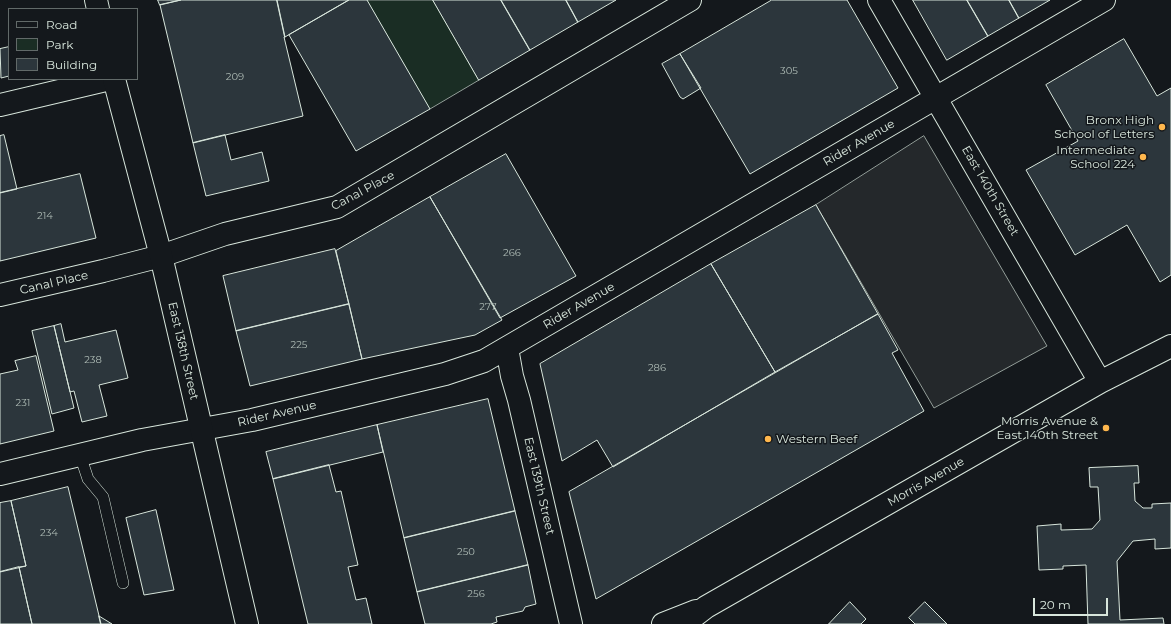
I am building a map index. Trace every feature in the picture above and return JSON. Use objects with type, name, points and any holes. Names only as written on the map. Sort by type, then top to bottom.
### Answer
[{"type":"street","name":"Canal Place","points":[[0,295],[103,272],[161,256],[225,234],[337,207],[690,0]]},
{"type":"street","name":"East 140th Street","points":[[879,0],[1100,382]]},
{"type":"street","name":"Rider Avenue","points":[[0,474],[142,440],[252,420],[445,374],[484,361],[1104,0]]},
{"type":"street","points":[[0,105],[106,80]]},
{"type":"street","name":"East 138th Street","points":[[114,80],[161,256],[246,624]]},
{"type":"street","name":"Morris Avenue","points":[[684,624],[706,607],[1100,382],[1171,346]]},
{"type":"street","name":"East 139th Street","points":[[507,348],[512,376],[519,400],[571,624]]},
{"type":"street","points":[[663,624],[706,607]]},
{"type":"lane","points":[[80,455],[88,479],[103,497],[123,583]]},
{"type":"green space","points":[[367,0],[433,0],[479,80],[430,109]]},
{"type":"shaded area","points":[[924,136],[1047,346],[934,408],[816,205]]},
{"type":"building","points":[[158,0],[181,0],[160,5]]},
{"type":"building","points":[[181,0],[277,0],[284,37],[303,116],[193,143],[160,5]]},
{"type":"building","points":[[277,0],[349,0],[285,37]]},
{"type":"building","points":[[349,0],[367,0],[430,109],[356,151],[289,35]]},
{"type":"building","points":[[433,0],[501,0],[530,50],[479,80]]},
{"type":"building","points":[[501,0],[566,0],[578,22],[530,50]]},
{"type":"building","points":[[566,0],[616,0],[578,22]]},
{"type":"building","points":[[772,0],[847,0],[898,88],[750,174],[680,54]]},
{"type":"building","points":[[913,0],[967,0],[988,36],[947,60]]},
{"type":"building","points":[[967,0],[1009,0],[1019,18],[988,36]]},
{"type":"building","points":[[1009,0],[1050,0],[1019,18]]},
{"type":"building","points":[[1124,39],[1157,96],[1171,88],[1171,275],[1160,282],[1127,225],[1075,255],[1026,170],[1078,141],[1046,85]]},
{"type":"building","points":[[8,47],[8,76],[1,78],[0,49]]},
{"type":"building","points":[[680,54],[701,88],[683,99],[680,97],[662,64]]},
{"type":"building","points":[[4,135],[17,189],[0,193],[0,136]]},
{"type":"building","points":[[225,135],[231,160],[262,152],[269,181],[206,196],[193,143]]},
{"type":"building","points":[[506,154],[576,276],[500,318],[430,197]]},
{"type":"building","points":[[80,174],[96,238],[0,261],[0,193]]},
{"type":"building","points":[[430,197],[502,320],[475,335],[362,359],[336,251]]},
{"type":"building","points":[[816,205],[878,314],[775,372],[711,264]]},
{"type":"building","points":[[335,249],[349,304],[236,331],[223,276]]},
{"type":"building","points":[[711,264],[775,372],[613,467],[597,440],[562,461],[540,364]]},
{"type":"building","points":[[349,304],[362,359],[250,386],[236,331]]},
{"type":"building","name":"Western Beef","points":[[878,314],[898,350],[892,353],[924,411],[596,599],[569,492]]},
{"type":"building","points":[[61,324],[65,342],[116,330],[128,378],[99,385],[107,416],[82,422],[74,391],[70,392],[54,326]]},
{"type":"building","points":[[54,326],[74,408],[52,414],[32,331]]},
{"type":"building","points":[[36,356],[54,431],[0,444],[0,374],[18,370],[15,361]]},
{"type":"building","points":[[488,399],[515,511],[404,538],[377,425]]},
{"type":"building","points":[[377,425],[383,452],[273,479],[266,452]]},
{"type":"building","points":[[329,465],[336,492],[341,491],[358,565],[348,567],[356,600],[366,598],[372,624],[308,624],[273,479]]},
{"type":"building","points":[[1138,466],[1139,483],[1134,483],[1135,501],[1143,508],[1152,508],[1152,504],[1171,503],[1171,548],[1155,549],[1155,539],[1133,541],[1117,561],[1120,620],[1163,618],[1164,624],[1088,624],[1086,565],[1063,566],[1063,569],[1039,570],[1037,526],[1061,524],[1061,530],[1092,529],[1100,520],[1098,487],[1090,487],[1089,468]]},
{"type":"building","points":[[68,487],[101,624],[32,624],[19,567],[26,566],[11,501]]},
{"type":"building","points":[[11,501],[26,566],[0,572],[0,503]]},
{"type":"building","points":[[156,510],[174,590],[144,595],[126,518]]},
{"type":"building","points":[[515,511],[528,565],[417,592],[404,538]]},
{"type":"building","points":[[528,565],[536,604],[525,607],[523,611],[496,617],[497,622],[491,624],[425,624],[417,592]]},
{"type":"building","points":[[19,567],[32,624],[0,624],[0,572]]},
{"type":"building","points":[[850,602],[866,619],[861,624],[829,624]]},
{"type":"building","points":[[925,602],[947,624],[915,624],[909,618]]},
{"type":"building","points":[[99,616],[112,624],[101,624]]},
{"type":"place","name":"Bronx High School of Letters","points":[[1162,127]]},
{"type":"place","name":"Intermediate School 224","points":[[1143,157]]},
{"type":"place","name":"Morris Avenue & East 140th Street","points":[[1106,428]]},
{"type":"place","name":"Western Beef","points":[[768,439]]}]
